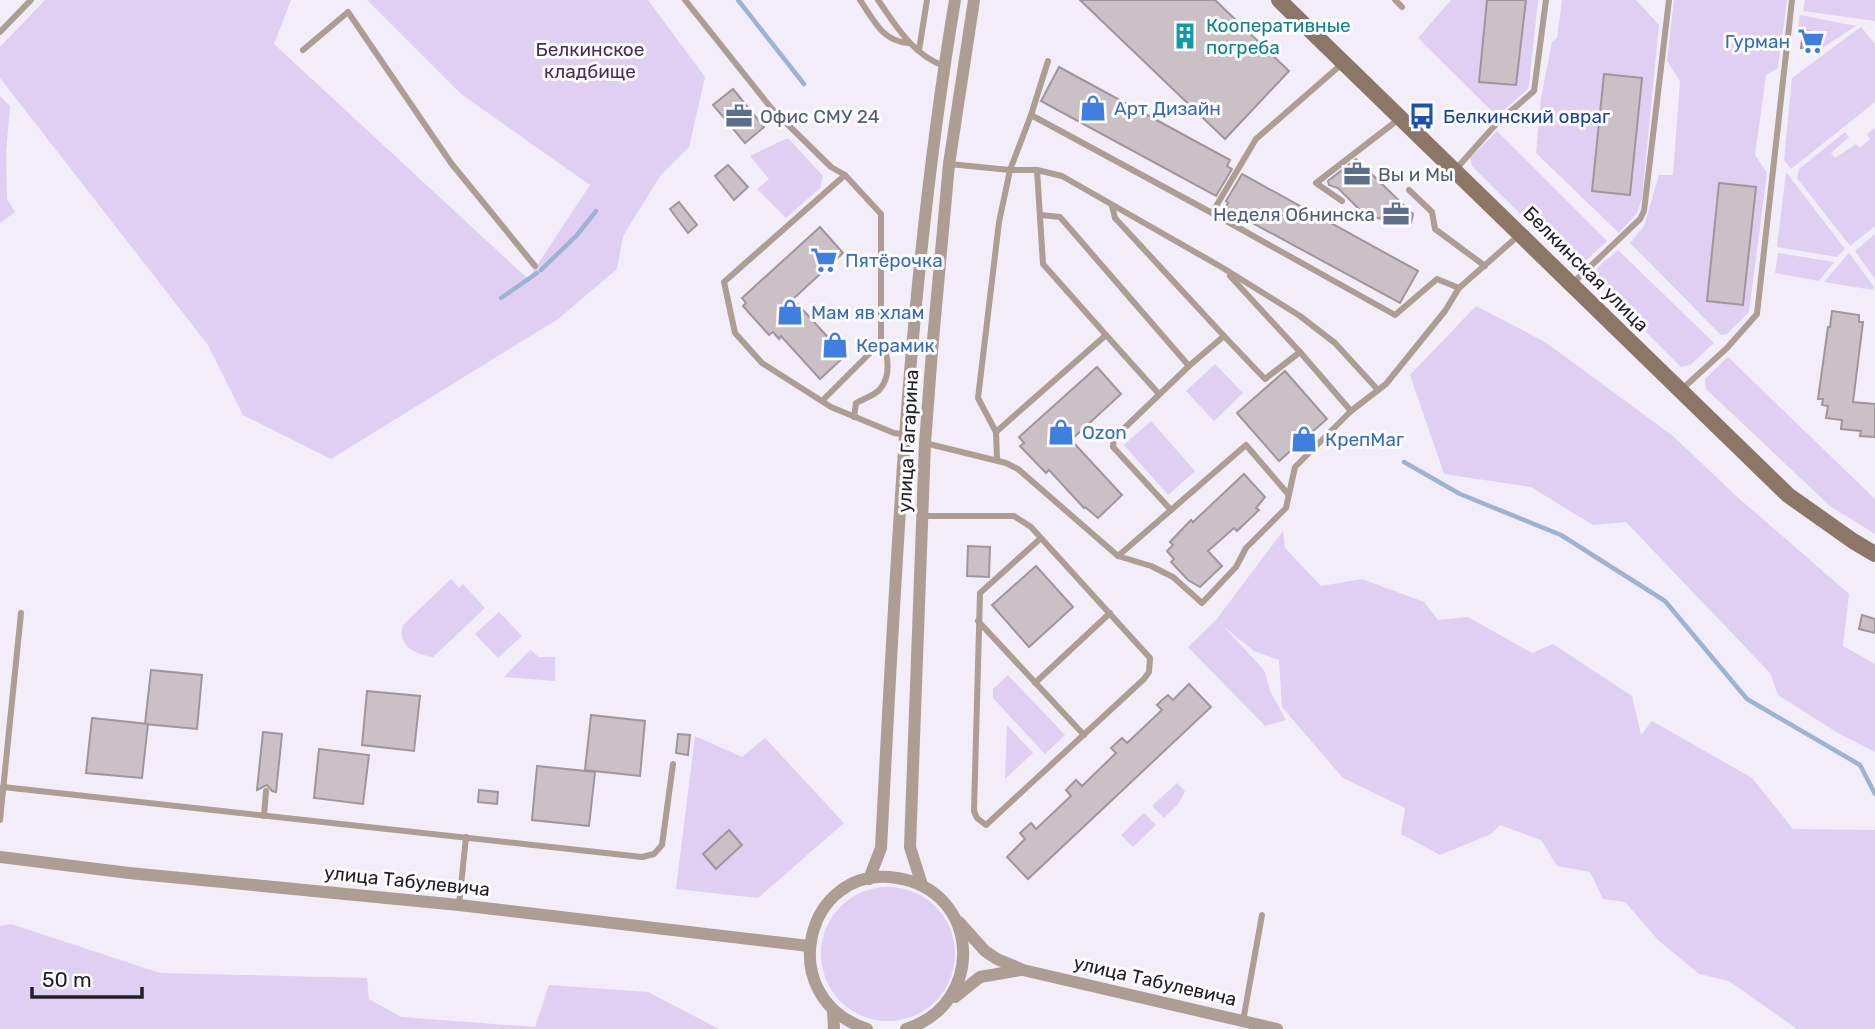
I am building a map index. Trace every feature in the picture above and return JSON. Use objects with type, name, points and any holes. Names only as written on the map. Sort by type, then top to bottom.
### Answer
[{"type":"main road","name":"Белкинская улица","points":[[1279,0],[1788,495],[1875,554]]},
{"type":"street","name":"улица Гагарина","points":[[869,879],[881,848],[906,435],[922,258],[944,66],[955,0]]},
{"type":"street","name":"улица Гагарина","points":[[922,885],[910,847],[925,443],[949,164],[974,0]]},
{"type":"street","name":"улица Табулевича","points":[[0,857],[129,873],[459,905],[809,946]]},
{"type":"street","points":[[867,1029],[852,1024],[833,1011],[818,992],[810,970],[809,946],[814,927],[829,903],[851,885],[869,879],[896,877],[922,885]]},
{"type":"street","name":"улица Табулевича","points":[[922,885],[941,899],[985,951],[1023,970],[1259,1027],[1277,1029]]},
{"type":"street","points":[[949,1002],[963,970],[962,935],[956,919]]},
{"type":"street","name":"улица Табулевича","points":[[906,1029],[920,1027],[980,977],[1023,970]]},
{"type":"street","points":[[833,1011],[834,1029]]},
{"type":"lane","points":[[0,32],[31,0]]},
{"type":"lane","points":[[685,0],[772,109],[831,167],[845,175],[881,214],[881,342],[888,353],[886,376],[880,390],[856,403],[854,417]]},
{"type":"lane","points":[[860,0],[884,34],[895,42],[908,43]]},
{"type":"lane","points":[[877,0],[908,43],[933,62],[944,66]]},
{"type":"lane","points":[[919,50],[927,0]]},
{"type":"lane","points":[[1395,0],[1402,7]]},
{"type":"lane","points":[[1455,170],[1497,123],[1534,91],[1546,0]]},
{"type":"lane","points":[[1572,284],[1640,219],[1644,211],[1669,0]]},
{"type":"lane","points":[[1679,391],[1727,348],[1757,314],[1792,0]]},
{"type":"lane","points":[[303,50],[348,12],[451,163],[535,266]]},
{"type":"lane","points":[[997,459],[996,432],[978,398],[999,222],[1010,170],[1048,61]]},
{"type":"lane","points":[[1212,213],[1256,139],[1344,62]]},
{"type":"lane","points":[[1031,115],[1395,315],[1437,279],[1459,288]]},
{"type":"lane","points":[[1342,201],[1316,183],[1400,117]]},
{"type":"lane","points":[[949,164],[1037,170],[1062,176],[1223,268],[1300,316],[1335,343],[1378,390]]},
{"type":"lane","points":[[1037,170],[1043,264],[1158,394]]},
{"type":"lane","points":[[845,175],[724,282],[735,333],[762,363],[823,400],[854,417],[906,435]]},
{"type":"lane","points":[[1409,190],[1432,212],[1435,229],[1485,266]]},
{"type":"lane","points":[[1112,205],[1115,218],[1265,379],[1300,352]]},
{"type":"lane","points":[[1041,215],[1060,217],[1189,366]]},
{"type":"lane","points":[[925,443],[997,459],[1018,470],[1118,556],[1151,566],[1174,578],[1202,603],[1236,567],[1246,548],[1286,509],[1294,467],[1350,411],[1386,384],[1445,311],[1459,288],[1521,234]]},
{"type":"lane","points":[[1223,268],[1350,411]]},
{"type":"lane","points":[[996,432],[1106,335]]},
{"type":"lane","points":[[1171,510],[1113,447],[1114,438],[1158,394],[1224,336]]},
{"type":"lane","points":[[823,400],[881,342]]},
{"type":"lane","points":[[1118,556],[1246,445],[1288,494]]},
{"type":"lane","points":[[923,516],[1014,516],[1031,527],[1110,613],[1150,658],[1149,672],[986,825],[977,818],[974,811],[980,593],[1041,538]]},
{"type":"lane","points":[[0,820],[22,613]]},
{"type":"lane","points":[[1035,683],[1110,613]]},
{"type":"lane","points":[[978,621],[1084,735]]},
{"type":"lane","points":[[3,787],[642,857],[651,856],[662,845],[673,764]]},
{"type":"lane","points":[[264,816],[266,791]]},
{"type":"lane","points":[[459,905],[466,837]]},
{"type":"lane","points":[[1243,1021],[1262,915]]},
{"type":"green space","name":"Белкинское кладбище","points":[[45,0],[291,0],[274,44],[528,279],[590,185],[461,94],[367,0],[648,0],[705,77],[689,147],[660,176],[623,236],[617,269],[558,319],[331,459],[243,415],[208,345],[0,78],[0,47]]},
{"type":"green space","points":[[1451,0],[1538,0],[1529,85],[1527,90],[1497,116],[1418,38]]},
{"type":"green space","points":[[1562,0],[1636,0],[1659,25],[1642,198],[1637,213],[1619,233],[1536,153],[1541,98],[1552,42],[1557,38]]},
{"type":"green space","points":[[1674,0],[1787,0],[1778,68],[1766,75],[1755,155],[1767,173],[1749,312],[1727,334],[1721,335],[1630,243],[1644,226],[1659,175],[1673,175],[1680,81],[1667,61]]},
{"type":"green space","points":[[1805,0],[1875,0],[1875,21],[1803,11]]},
{"type":"green space","points":[[1800,15],[1856,26],[1819,50],[1821,33],[1806,32],[1806,29],[1798,27]]},
{"type":"green space","points":[[1861,27],[1875,44],[1875,102],[1791,169],[1784,160],[1792,78]]},
{"type":"green space","points":[[0,96],[10,106],[6,153],[7,199],[15,212],[0,223]]},
{"type":"green space","points":[[1875,128],[1875,226],[1850,246],[1797,178],[1799,169],[1845,132],[1849,137],[1831,153],[1835,158],[1856,144],[1860,148],[1870,139],[1867,134]]},
{"type":"green space","points":[[1497,131],[1607,241],[1581,265],[1568,261],[1472,166],[1470,158]]},
{"type":"green space","points":[[788,138],[823,176],[820,188],[786,218],[757,189],[769,179],[750,156]]},
{"type":"green space","points":[[1786,172],[1845,249],[1837,257],[1777,247]]},
{"type":"green space","points":[[1875,234],[1875,279],[1855,251]]},
{"type":"green space","points":[[1618,250],[1714,343],[1690,365],[1681,367],[1592,278],[1598,267]]},
{"type":"green space","points":[[1778,253],[1834,262],[1819,281],[1775,273]]},
{"type":"green space","points":[[1849,253],[1874,287],[1873,290],[1824,282]]},
{"type":"green space","points":[[1476,306],[1545,342],[1673,436],[1735,495],[1849,594],[1843,646],[1875,664],[1875,752],[1838,733],[1778,695],[1770,673],[1626,522],[1593,525],[1531,487],[1444,474],[1410,375]]},
{"type":"green space","points":[[1728,357],[1875,499],[1875,534],[1830,506],[1706,389],[1705,379]]},
{"type":"green space","points":[[1215,364],[1243,393],[1214,421],[1186,391]]},
{"type":"green space","points":[[1151,421],[1195,471],[1168,495],[1124,445]]},
{"type":"green space","points":[[1283,531],[1285,548],[1321,586],[1362,579],[1424,602],[1438,620],[1468,617],[1532,653],[1553,644],[1632,696],[1641,735],[1652,721],[1752,778],[1793,829],[1875,830],[1875,1029],[1797,1029],[1729,981],[1699,974],[1658,940],[1625,902],[1603,899],[1590,872],[1557,866],[1541,840],[1500,825],[1491,834],[1440,855],[1401,834],[1405,808],[1343,778],[1282,707],[1279,660],[1254,651],[1223,626],[1264,670],[1271,693],[1286,720],[1265,726],[1188,647],[1216,620]]},
{"type":"green space","points":[[451,579],[459,588],[463,584],[485,608],[433,657],[420,654],[405,644],[403,625]]},
{"type":"green space","points":[[499,612],[522,636],[498,658],[475,634]]},
{"type":"green space","points":[[530,650],[539,657],[555,657],[555,681],[504,677]]},
{"type":"green space","points":[[1008,675],[1065,735],[1045,754],[993,698],[993,689]]},
{"type":"green space","points":[[1007,725],[1033,753],[1005,779]]},
{"type":"green space","points":[[695,736],[742,757],[765,738],[844,823],[758,898],[676,889]]},
{"type":"green space","points":[[1177,783],[1185,791],[1179,803],[1164,818],[1152,806]]},
{"type":"green space","points":[[1144,813],[1156,825],[1133,847],[1121,835]]},
{"type":"green space","points":[[888,887],[914,892],[935,907],[950,928],[955,954],[950,980],[935,1001],[914,1016],[888,1021],[862,1016],[841,1001],[826,980],[821,954],[826,928],[841,907],[862,892]]},
{"type":"green space","points":[[11,924],[160,973],[367,978],[369,999],[401,1017],[535,1027],[549,985],[648,992],[719,1029],[0,1029],[0,926]]},
{"type":"building","name":"Кооперативные погреба","points":[[1080,0],[1215,0],[1289,71],[1225,139]]},
{"type":"building","points":[[1487,0],[1526,0],[1516,85],[1479,82]]},
{"type":"building","name":"Гурман","points":[[1803,31],[1821,33],[1819,50],[1801,48]]},
{"type":"building","points":[[1059,67],[1230,160],[1227,166],[1232,169],[1216,196],[1041,101]]},
{"type":"building","points":[[1604,74],[1642,78],[1630,195],[1592,191]]},
{"type":"building","name":"Офис СМУ 24","points":[[733,89],[764,127],[745,143],[713,105]]},
{"type":"building","points":[[1356,159],[1413,214],[1411,223],[1402,225],[1364,214],[1338,188],[1329,185],[1328,181]]},
{"type":"building","points":[[728,165],[748,187],[734,200],[715,176]]},
{"type":"building","points":[[1242,174],[1418,271],[1400,303],[1225,208],[1228,203],[1226,201]]},
{"type":"building","points":[[1719,183],[1756,187],[1743,305],[1707,301]]},
{"type":"building","points":[[679,202],[697,225],[688,233],[670,209]]},
{"type":"building","points":[[820,227],[843,253],[793,299],[845,356],[820,379],[781,336],[779,339],[773,332],[769,335],[743,306],[746,303],[742,298]]},
{"type":"building","points":[[1832,311],[1859,315],[1859,322],[1863,322],[1853,402],[1875,404],[1875,437],[1860,436],[1861,431],[1841,429],[1842,420],[1826,418],[1828,406],[1822,405],[1823,399],[1818,399]]},
{"type":"building","points":[[1097,367],[1121,394],[1071,440],[1122,495],[1098,518],[1084,508],[1049,470],[1046,473],[1020,446],[1024,443],[1019,437]]},
{"type":"building","points":[[1285,371],[1327,419],[1279,461],[1237,413]]},
{"type":"building","points":[[1244,474],[1265,497],[1256,508],[1259,510],[1237,531],[1234,528],[1208,551],[1222,566],[1200,587],[1188,580],[1171,562],[1174,559],[1167,551],[1173,545],[1170,542]]},
{"type":"building","points":[[968,546],[990,547],[989,577],[967,576]]},
{"type":"building","points":[[1036,566],[1073,607],[1029,647],[992,605]]},
{"type":"building","points":[[1862,615],[1875,619],[1875,633],[1859,629]]},
{"type":"building","points":[[151,670],[202,675],[197,729],[145,724]]},
{"type":"building","points":[[1189,684],[1211,707],[1028,879],[1007,857],[1025,839],[1020,833],[1031,823],[1036,829],[1071,796],[1066,790],[1076,780],[1082,786],[1116,753],[1111,748],[1122,738],[1127,743],[1162,710],[1157,705],[1162,700],[1168,695],[1173,700]]},
{"type":"building","points":[[367,691],[420,696],[414,751],[362,745]]},
{"type":"building","points":[[591,715],[645,721],[640,776],[585,770]]},
{"type":"building","points":[[92,718],[148,724],[142,778],[86,773]]},
{"type":"building","points":[[263,732],[282,734],[276,792],[267,785],[257,790]]},
{"type":"building","points":[[678,734],[690,735],[688,755],[676,753]]},
{"type":"building","points":[[319,749],[369,755],[363,804],[314,798]]},
{"type":"building","points":[[537,766],[595,772],[589,826],[532,820]]},
{"type":"building","points":[[479,790],[498,792],[497,804],[478,802]]},
{"type":"building","points":[[729,830],[742,845],[716,869],[703,854]]},
{"type":"waterway","points":[[738,0],[804,84]]},
{"type":"waterway","points":[[541,270],[577,235],[596,211]]},
{"type":"waterway","points":[[501,298],[537,273]]},
{"type":"waterway","points":[[1404,462],[1460,494],[1561,535],[1665,601],[1747,699],[1860,765],[1875,794]]},
{"type":"place","name":"Кооперативные погреба","points":[[1185,36]]},
{"type":"place","name":"Гурман","points":[[1811,41]]},
{"type":"place","name":"Арт Дизайн","points":[[1093,108]]},
{"type":"place","name":"Офис СМУ 24","points":[[739,116]]},
{"type":"place","name":"Белкинский овраг","points":[[1422,116]]},
{"type":"place","name":"Вы и Мы","points":[[1357,174]]},
{"type":"place","name":"Неделя Обнинска","points":[[1396,214]]},
{"type":"place","name":"Пятёрочка","points":[[824,260]]},
{"type":"place","name":"Мам яв хлам","points":[[790,312]]},
{"type":"place","name":"Керамик","points":[[835,345]]},
{"type":"place","name":"Ozon","points":[[1061,432]]},
{"type":"place","name":"КрепМаг","points":[[1304,439]]}]
